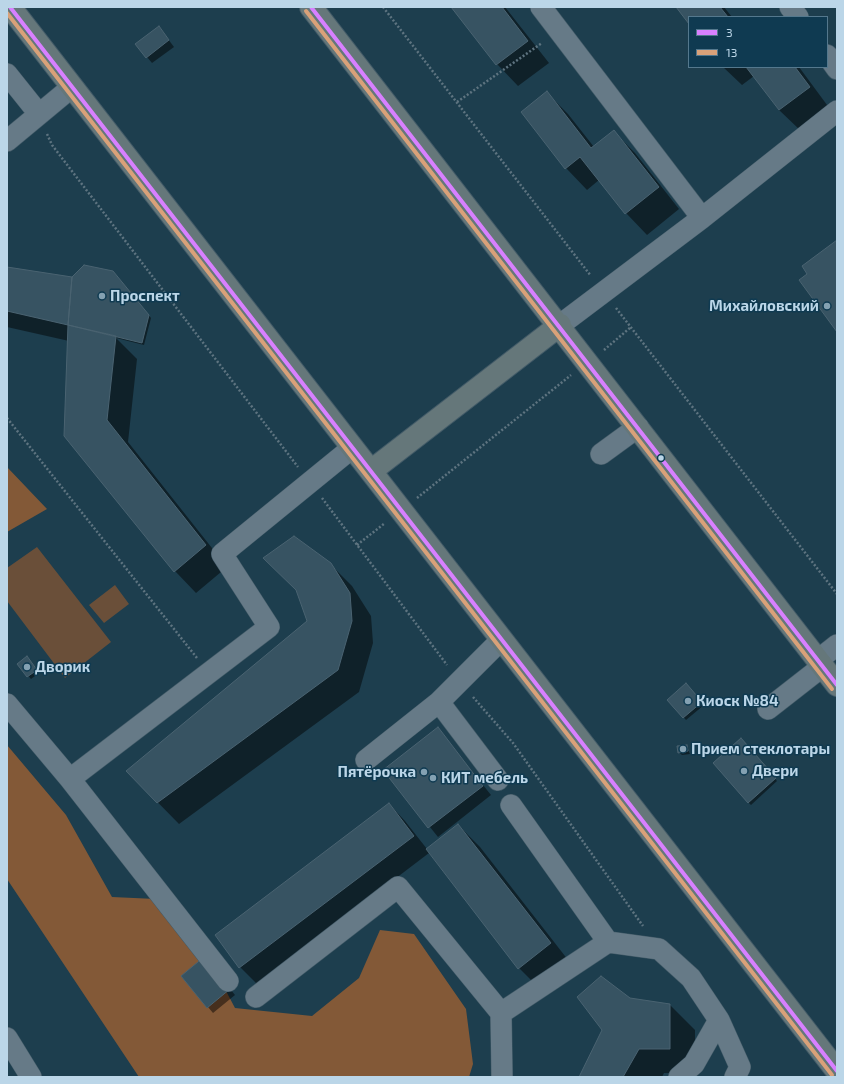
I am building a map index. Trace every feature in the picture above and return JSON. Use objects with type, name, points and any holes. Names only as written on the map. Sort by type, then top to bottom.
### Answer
[{"type":"main road","points":[[10,7],[837,1071]]},
{"type":"main road","points":[[311,7],[560,325],[837,685]]},
{"type":"main road","points":[[371,471],[560,325]]},
{"type":"lane","points":[[541,7],[702,218]]},
{"type":"lane","points":[[790,7],[797,16]]},
{"type":"lane","points":[[828,57],[837,68]]},
{"type":"lane","points":[[7,74],[39,114]]},
{"type":"lane","points":[[7,141],[72,87]]},
{"type":"lane","points":[[560,325],[702,218],[837,111]]},
{"type":"lane","points":[[601,454],[638,427]]},
{"type":"lane","points":[[70,779],[269,627],[222,554],[352,448]]},
{"type":"lane","points":[[366,760],[439,702],[501,640]]},
{"type":"lane","points":[[768,709],[820,663],[837,645]]},
{"type":"lane","points":[[439,702],[498,780]]},
{"type":"lane","points":[[7,704],[70,779],[228,981]]},
{"type":"lane","points":[[511,805],[608,942]]},
{"type":"lane","points":[[256,997],[398,887],[501,1013],[502,1077]]},
{"type":"lane","points":[[501,1013],[608,942],[659,949],[691,978],[719,1020],[740,1067],[735,1077]]},
{"type":"lane","points":[[683,1076],[694,1064],[719,1020]]},
{"type":"lane","points":[[7,1038],[31,1077]]},
{"type":"path","points":[[457,102],[559,31]]},
{"type":"path","points":[[39,114],[52,145],[310,482],[460,682],[513,743],[659,949]]},
{"type":"path","points":[[357,545],[631,328]]},
{"type":"path","points":[[7,418],[209,673]]},
{"type":"shaded area","points":[[7,467],[47,509],[7,532]]},
{"type":"shaded area","points":[[37,547],[111,642],[65,678],[7,601],[7,568]]},
{"type":"shaded area","points":[[115,585],[129,604],[104,623],[89,605]]},
{"type":"shaded area","points":[[7,745],[66,815],[112,897],[178,900],[235,1008],[312,1016],[359,978],[380,930],[414,934],[466,1009],[473,1064],[469,1077],[139,1077],[7,879]]},
{"type":"building","points":[[451,7],[502,7],[528,41],[496,65]]},
{"type":"building","points":[[676,7],[720,7],[727,16],[688,16],[688,23]]},
{"type":"building","points":[[159,26],[169,40],[146,58],[135,44]]},
{"type":"building","points":[[747,68],[796,68],[810,87],[779,110]]},
{"type":"building","points":[[547,91],[591,148],[614,130],[659,187],[625,214],[580,157],[565,169],[521,112]]},
{"type":"building","name":"Михайловский","points":[[837,240],[837,332],[799,280],[807,274],[802,266]]},
{"type":"building","name":"Проспект","points":[[84,265],[113,271],[149,315],[142,343],[68,325],[72,277]]},
{"type":"building","points":[[7,267],[72,277],[68,325],[7,311]]},
{"type":"building","points":[[68,325],[116,336],[107,420],[206,545],[174,572],[64,436]]},
{"type":"building","points":[[294,536],[331,563],[350,593],[352,621],[338,670],[157,803],[126,771],[307,621],[296,590],[263,558]]},
{"type":"building","name":"Дворик","points":[[27,656],[37,670],[27,677],[17,664]]},
{"type":"building","points":[[686,683],[702,702],[683,718],[667,700]]},
{"type":"building","name":"КИТ мебель","points":[[438,727],[483,786],[428,828],[383,770]]},
{"type":"building","name":"Двери","points":[[741,738],[776,778],[748,803],[713,763]]},
{"type":"building","name":"Прием стеклотары","points":[[687,745],[688,751],[678,753],[677,746]]},
{"type":"building","points":[[389,803],[414,836],[239,968],[215,935]]},
{"type":"building","points":[[458,824],[551,943],[518,969],[426,849]]},
{"type":"building","points":[[204,957],[230,989],[207,1008],[181,976]]},
{"type":"building","points":[[601,976],[630,998],[670,1004],[670,1049],[639,1049],[623,1077],[579,1077],[602,1030],[577,997]]},
{"type":"transit line","name":"3","points":[[10,7],[837,1071]]},
{"type":"transit line","name":"3","points":[[311,7],[837,685]]},
{"type":"transit line","name":"13","points":[[306,11],[832,689]]},
{"type":"transit line","name":"13","points":[[7,13],[832,1075]]},
{"type":"place","name":"Проспект","points":[[102,296]]},
{"type":"place","name":"Михайловский","points":[[827,306]]},
{"type":"place","name":"Дворик","points":[[27,667]]},
{"type":"place","name":"Киоск №84","points":[[688,701]]},
{"type":"place","name":"Прием стеклотары","points":[[683,749]]},
{"type":"place","name":"Двери","points":[[744,771]]},
{"type":"place","name":"Пятёрочка","points":[[424,772]]},
{"type":"place","name":"КИТ мебель","points":[[433,778]]}]
